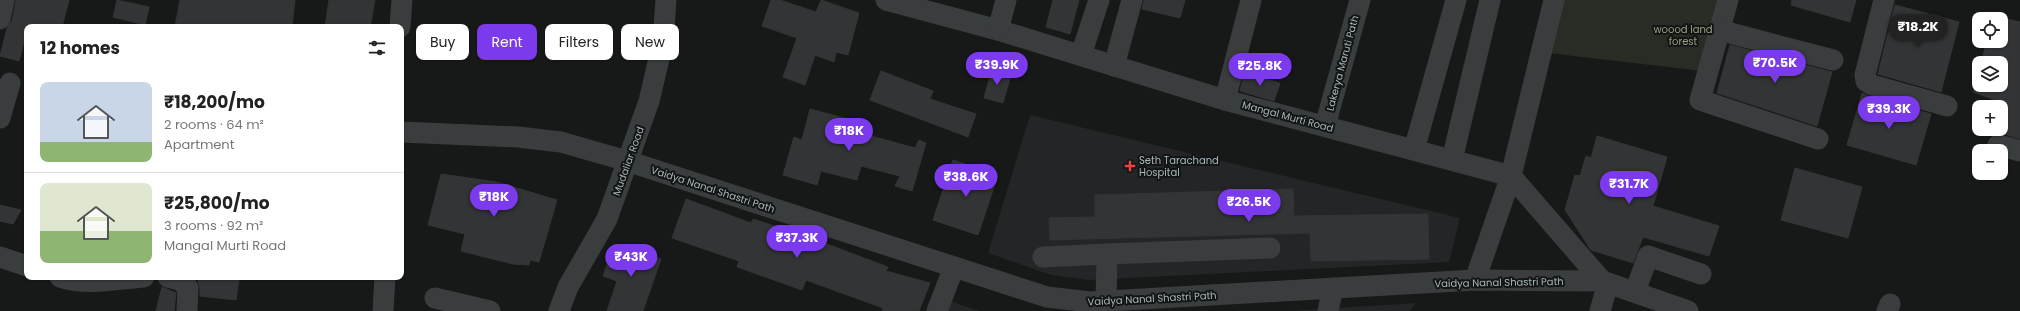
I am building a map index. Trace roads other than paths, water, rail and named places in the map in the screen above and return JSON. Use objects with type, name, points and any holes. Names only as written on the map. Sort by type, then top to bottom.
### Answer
[{"type":"street","points":[[0,19],[4,0]]},
{"type":"street","points":[[400,24],[402,0]]},
{"type":"street","name":"Mudaliar Road","points":[[559,311],[568,287],[607,219],[649,101],[663,42],[666,0]]},
{"type":"street","points":[[998,30],[1006,0]]},
{"type":"street","points":[[1081,55],[1099,0]]},
{"type":"street","points":[[1114,66],[1132,0]]},
{"type":"street","points":[[1225,100],[1251,0]]},
{"type":"street","name":"Lakerya Maruti Path","points":[[1325,126],[1360,0]]},
{"type":"street","points":[[1414,150],[1456,0]]},
{"type":"street","points":[[1452,160],[1490,0]]},
{"type":"street","points":[[1475,280],[1511,176],[1554,0]]},
{"type":"street","points":[[1728,0],[1700,100],[1818,139]]},
{"type":"street","points":[[1884,0],[1864,76],[1866,81],[1872,85],[1947,106]]},
{"type":"street","name":"Mangal Murti Road","points":[[892,1],[998,30],[1225,100],[1511,176]]},
{"type":"street","points":[[1719,30],[1833,60]]},
{"type":"street","points":[[0,118],[12,84]]},
{"type":"street","name":"Vaidya Nanal Shastri Path","points":[[404,132],[518,137],[561,142],[627,161],[954,268],[1046,304],[1106,301],[1146,305],[1333,288],[1475,280],[1605,282]]},
{"type":"street","points":[[2008,148],[2020,151]]},
{"type":"street","points":[[1511,176],[1605,282],[1688,311]]},
{"type":"street","points":[[1043,257],[1270,248]]},
{"type":"street","points":[[1106,301],[1107,254]]},
{"type":"street","points":[[1635,292],[1648,256],[1701,274]]},
{"type":"street","points":[[0,257],[24,265]]},
{"type":"street","points":[[937,311],[954,268]]},
{"type":"street","points":[[180,280],[188,288],[187,311]]},
{"type":"street","points":[[383,311],[385,280]]},
{"type":"street","points":[[1600,311],[1605,282]]},
{"type":"street","points":[[1328,311],[1333,288]]},
{"type":"street","points":[[435,298],[490,311]]},
{"type":"place","name":"Seth Tarachand Hospital","points":[[1130,166]]},
{"type":"park label","name":"woood land forest","points":[[1683,34]]}]
